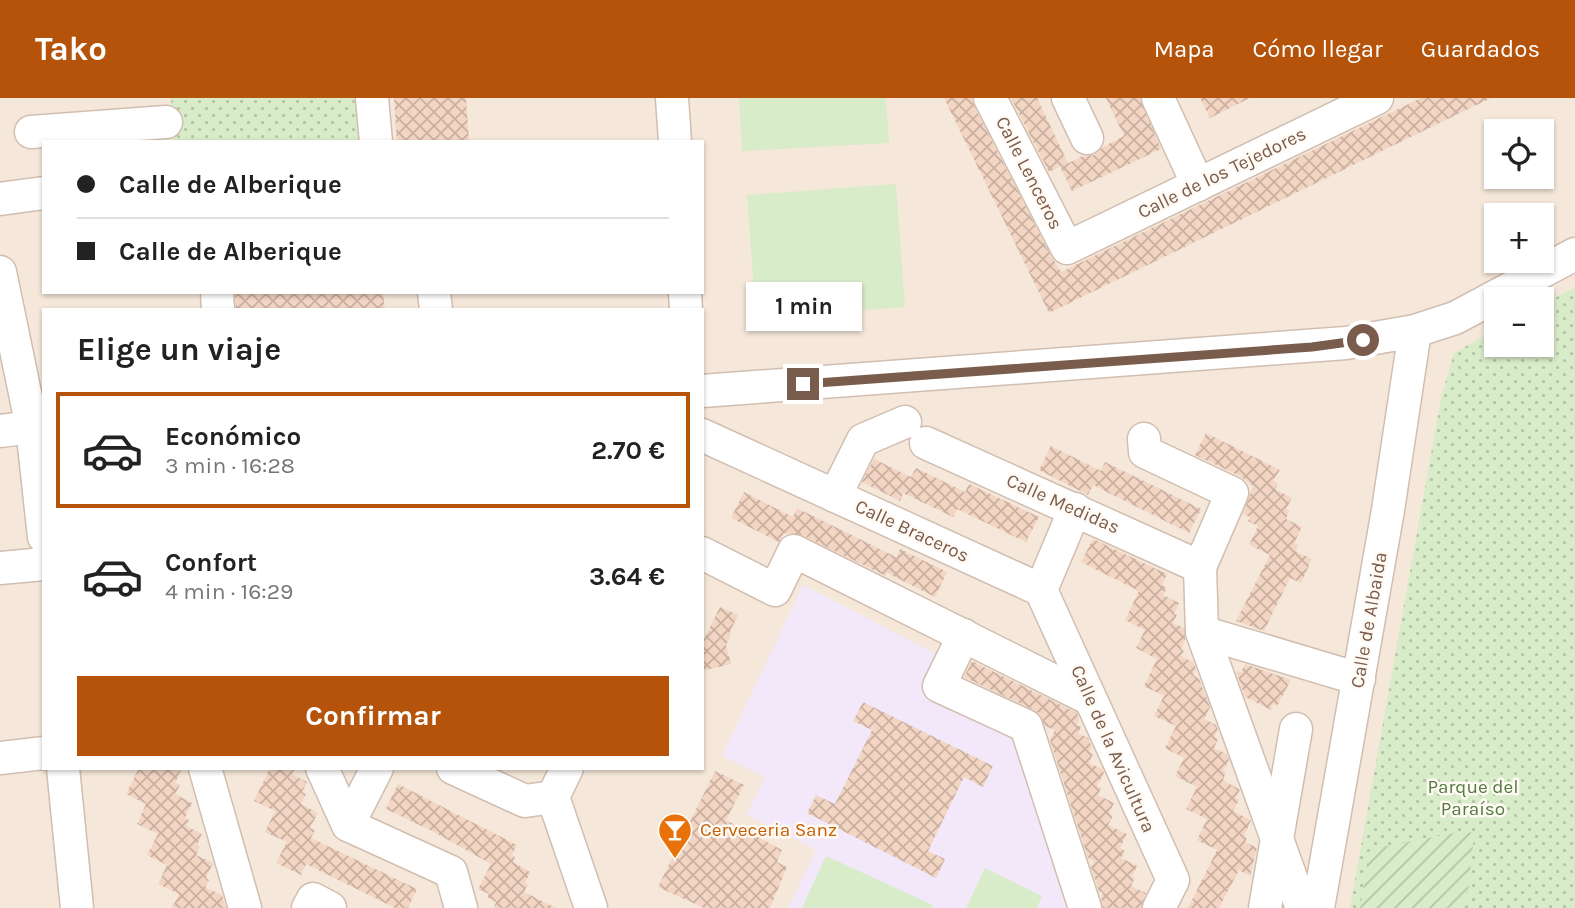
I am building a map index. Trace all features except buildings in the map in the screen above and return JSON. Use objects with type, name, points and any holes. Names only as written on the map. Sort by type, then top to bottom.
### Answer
[{"type":"street","points":[[372,98],[376,140]]},
{"type":"street","points":[[672,98],[675,140]]},
{"type":"street","name":"Calle Lenceros","points":[[990,98],[1067,248]]},
{"type":"street","points":[[1068,98],[1087,138]]},
{"type":"street","points":[[1158,98],[1198,184]]},
{"type":"street","name":"Calle de los Tejedores","points":[[1067,248],[1198,184],[1338,106],[1377,98]]},
{"type":"street","points":[[31,132],[166,121]]},
{"type":"street","points":[[0,199],[42,193]]},
{"type":"street","points":[[704,391],[1312,347],[1415,331],[1455,318],[1575,254]]},
{"type":"street","points":[[0,272],[6,336],[36,436],[42,512]]},
{"type":"street","name":"Calle de Albaida","points":[[1318,908],[1390,496],[1415,331]]},
{"type":"street","points":[[0,431],[36,436]]},
{"type":"street","name":"Calle Medidas","points":[[835,496],[863,440],[915,432],[1200,567]]},
{"type":"street","name":"Calle Braceros","points":[[704,436],[1041,590]]},
{"type":"street","points":[[1143,439],[1145,452],[1232,493],[1200,567],[1202,632],[1302,908]]},
{"type":"street","points":[[1041,590],[1075,509]]},
{"type":"street","points":[[704,554],[775,590],[794,551],[1090,699]]},
{"type":"street","points":[[0,569],[42,564]]},
{"type":"street","name":"Calle de la Avicultura","points":[[1041,590],[1172,880],[1159,908]]},
{"type":"street","points":[[1202,632],[1359,679]]},
{"type":"street","points":[[964,635],[939,686],[1026,726],[1085,908]]},
{"type":"street","points":[[1265,908],[1296,729]]},
{"type":"street","points":[[0,758],[42,753]]},
{"type":"street","points":[[63,770],[77,908]]},
{"type":"street","points":[[206,770],[245,908]]},
{"type":"street","points":[[323,770],[348,825],[452,872],[461,908]]},
{"type":"street","points":[[348,825],[376,770]]},
{"type":"street","points":[[457,770],[525,801],[553,797]]},
{"type":"street","points":[[566,770],[553,797],[591,908]]},
{"type":"street","points":[[308,908],[313,899],[330,908]]},
{"type":"shaded area","points":[[0,98],[1575,98],[1575,908],[0,908]]},
{"type":"shaded area","points":[[803,585],[944,658],[928,691],[1017,736],[1074,908],[788,908],[816,850],[746,815],[765,777],[722,756]]},
{"type":"green space","points":[[171,98],[381,98],[384,140],[174,140]]},
{"type":"green space","points":[[739,98],[886,98],[889,143],[742,151]]},
{"type":"green space","points":[[896,184],[905,307],[756,318],[747,195]]},
{"type":"green space","name":"Parque del Paraíso","points":[[1575,287],[1575,908],[1350,908],[1441,398],[1454,353],[1484,336],[1484,357],[1554,357],[1554,298]]},
{"type":"green space","points":[[1465,831],[1474,836],[1466,908],[1360,908],[1370,849]]},
{"type":"green space","points":[[826,856],[933,905],[932,908],[802,908]]},
{"type":"green space","points":[[985,868],[1042,896],[1037,908],[966,908]]},
{"type":"place","name":"Cerveceria Sanz","points":[[675,860]]},
{"type":"route","points":[[803,384],[1312,347],[1363,340]]}]
